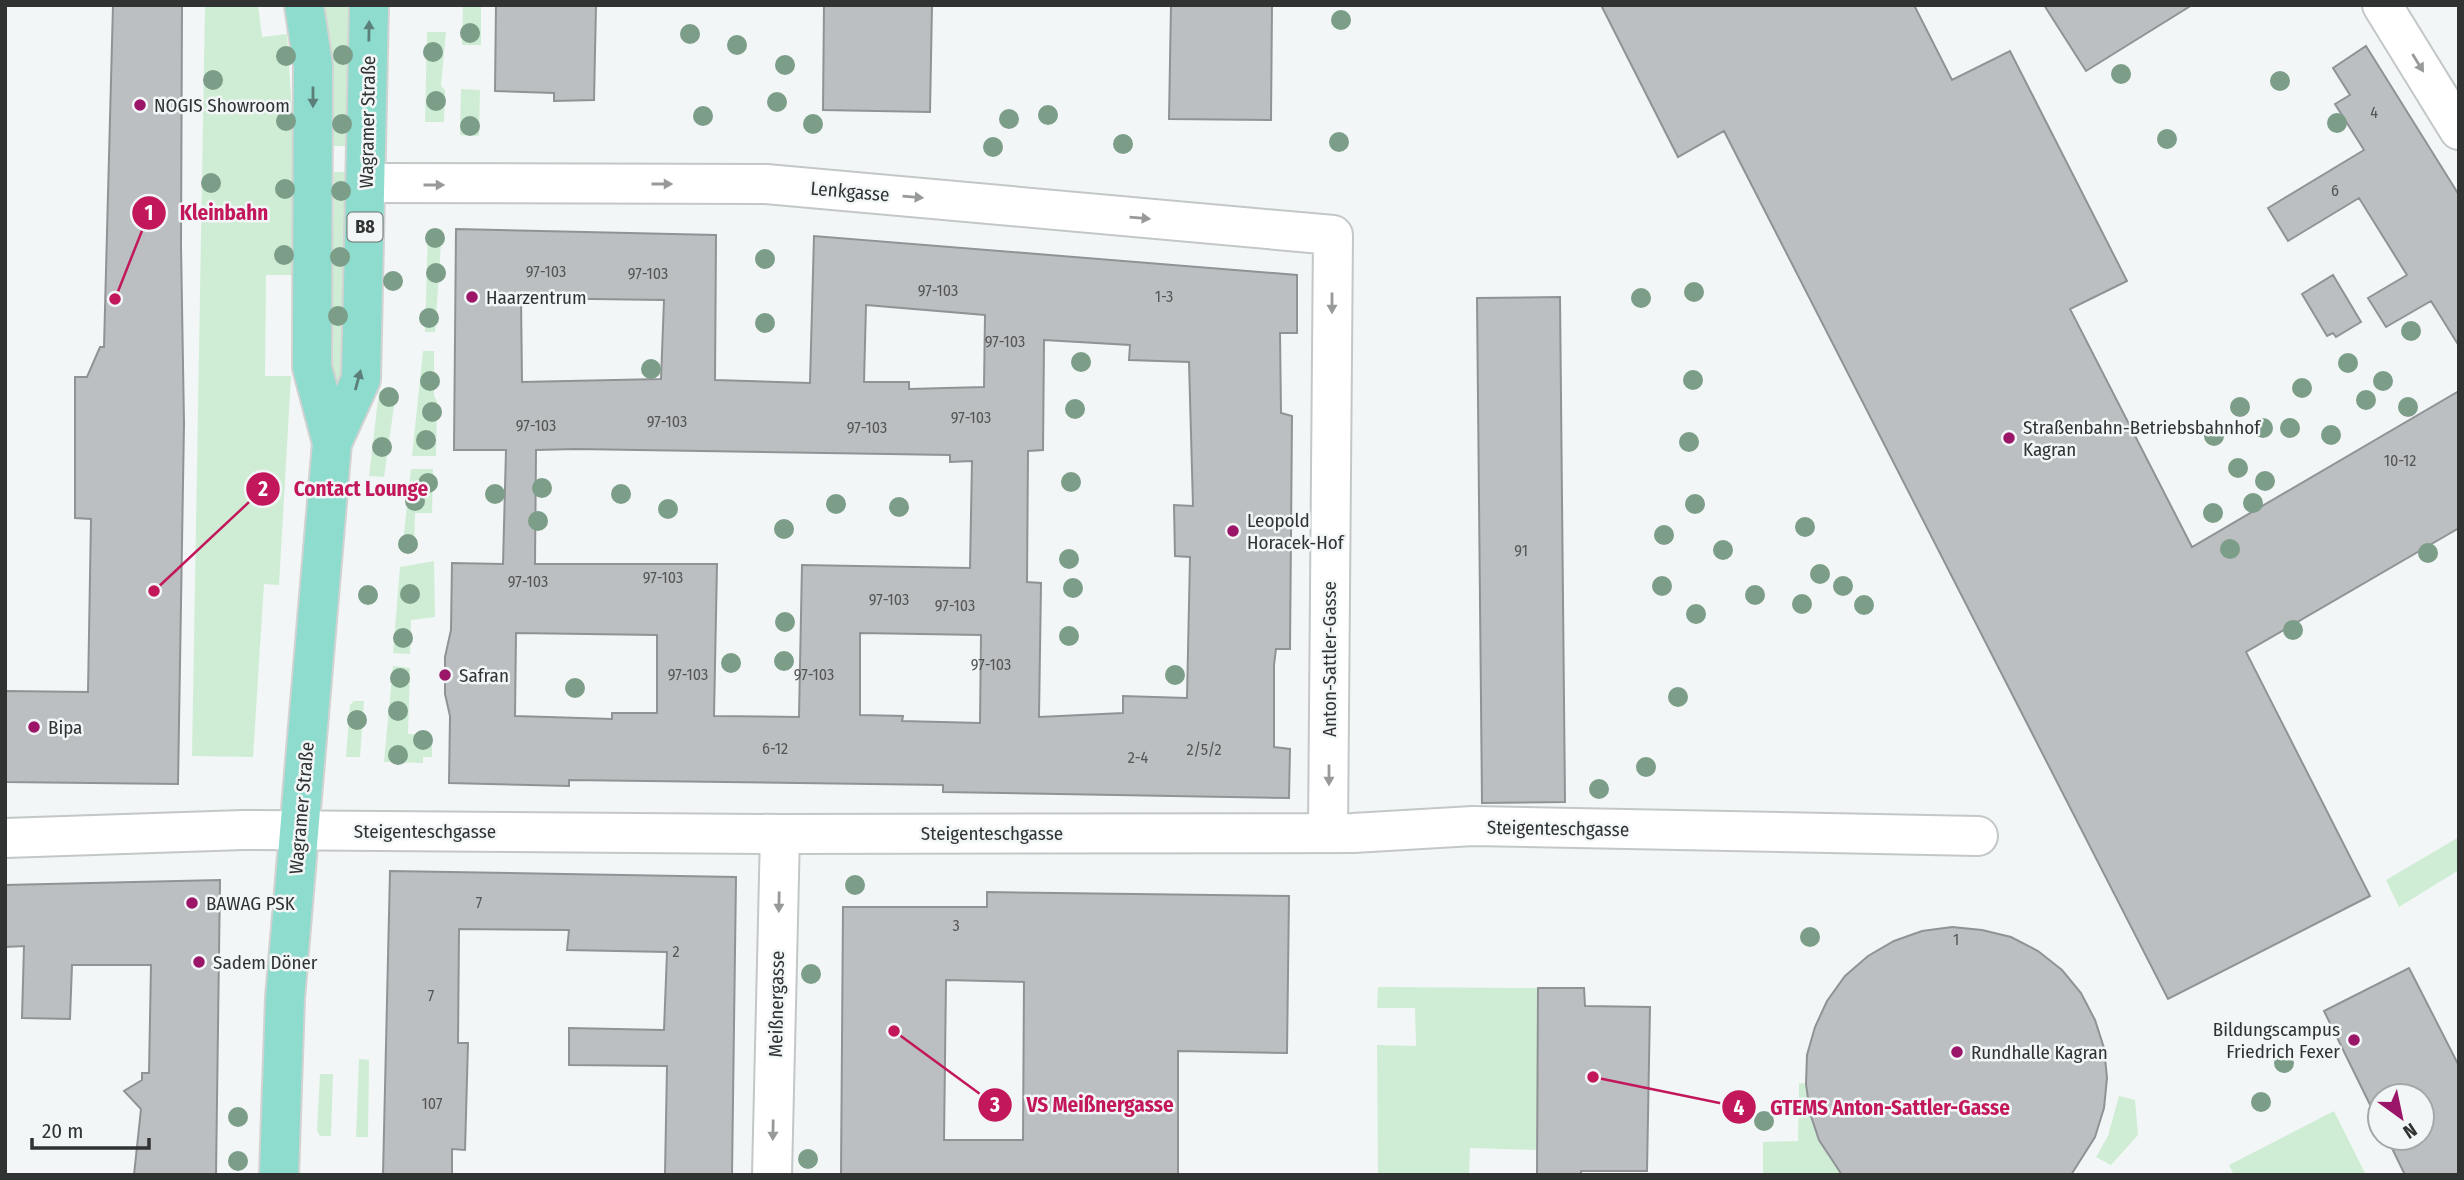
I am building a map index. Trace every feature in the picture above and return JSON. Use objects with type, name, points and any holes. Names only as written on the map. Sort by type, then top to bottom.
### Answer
[{"type":"main road","name":"Wagramer Straße","points":[[303,5],[313,65],[312,367],[332,443]]},
{"type":"main road","name":"Wagramer Straße","points":[[279,1175],[285,998],[332,443],[361,379],[369,5]]},
{"type":"street","points":[[2382,5],[2459,130]]},
{"type":"street","name":"Lenkgasse","points":[[366,183],[766,184],[1332,235]]},
{"type":"street","name":"Anton-Sattler-Gasse","points":[[1328,832],[1332,235]]},
{"type":"street","name":"Steigenteschgasse","points":[[5,838],[299,830],[780,834],[1328,832],[1473,826],[1978,836]]},
{"type":"street","name":"Meißnergasse","points":[[772,1175],[780,834]]},
{"type":"green space","points":[[205,5],[258,5],[262,37],[287,34],[295,162],[293,275],[266,275],[265,376],[291,376],[279,585],[264,584],[253,757],[192,756]]},
{"type":"green space","points":[[325,5],[351,5],[349,146],[334,146]]},
{"type":"green space","points":[[463,5],[481,5],[481,45],[462,45]]},
{"type":"green space","points":[[427,32],[446,32],[441,86],[445,90],[444,122],[425,122]]},
{"type":"green space","points":[[461,89],[480,90],[479,136],[460,135]]},
{"type":"green space","points":[[334,172],[349,172],[341,379],[336,384],[331,365]]},
{"type":"green space","points":[[442,229],[435,332],[425,332],[428,230]]},
{"type":"green space","points":[[423,351],[434,351],[436,456],[412,456]]},
{"type":"green space","points":[[379,391],[396,392],[384,477],[369,476]]},
{"type":"green space","points":[[411,469],[433,469],[432,513],[415,513],[414,551],[402,552]]},
{"type":"green space","points":[[434,561],[435,617],[411,620],[410,654],[393,653],[400,567]]},
{"type":"green space","points":[[393,666],[410,668],[408,734],[430,735],[432,738],[432,757],[423,757],[423,763],[384,762]]},
{"type":"green space","points":[[354,701],[364,701],[360,757],[346,757],[350,705]]},
{"type":"green space","points":[[2459,837],[2459,870],[2399,907],[2386,880]]},
{"type":"green space","points":[[1378,987],[1538,988],[1537,1150],[1470,1148],[1469,1175],[1378,1175],[1377,1045],[1416,1046],[1415,1008],[1377,1008]]},
{"type":"green space","points":[[359,1059],[369,1060],[368,1137],[356,1137]]},
{"type":"green space","points":[[320,1074],[333,1074],[331,1136],[320,1136],[317,1131]]},
{"type":"green space","points":[[1799,1083],[1806,1084],[1817,1132],[1827,1154],[1842,1175],[1763,1175],[1763,1142],[1798,1141]]},
{"type":"green space","points":[[2119,1096],[2135,1100],[2138,1135],[2111,1165],[2096,1157],[2108,1136]]},
{"type":"green space","points":[[2334,1111],[2366,1175],[2234,1175],[2229,1165]]},
{"type":"building","points":[[113,5],[182,5],[181,246],[184,423],[178,784],[5,782],[5,691],[88,692],[91,519],[75,518],[75,377],[87,377],[100,347],[104,347]]},
{"type":"building","points":[[496,5],[596,5],[594,100],[554,101],[554,93],[495,91]]},
{"type":"building","points":[[824,5],[932,5],[930,112],[823,110]]},
{"type":"building","points":[[1171,5],[1272,5],[1271,120],[1169,119]]},
{"type":"building","name":"Straßenbahn-Betriebsbahnhof Kagran","points":[[1601,5],[1914,5],[1952,80],[2010,51],[2127,281],[2070,309],[2192,547],[2459,391],[2459,528],[2246,652],[2370,896],[2168,999],[1724,131],[1678,157]]},
{"type":"building","points":[[2044,5],[2192,5],[2086,71]]},
{"type":"building","points":[[2366,46],[2459,195],[2459,346],[2431,301],[2386,327],[2368,298],[2407,275],[2359,198],[2288,241],[2268,208],[2364,150],[2335,104],[2350,95],[2333,68]]},
{"type":"building","points":[[456,229],[716,235],[715,380],[810,383],[814,236],[1297,275],[1297,333],[1280,333],[1281,413],[1292,416],[1290,649],[1276,649],[1274,665],[1274,747],[1290,749],[1289,798],[943,792],[943,785],[569,780],[569,786],[449,783],[450,716],[445,694],[445,657],[451,630],[452,563],[503,564],[506,450],[454,450]],"holes":[[[521,298],[664,300],[661,379],[522,382]],[[866,305],[985,315],[984,387],[909,389],[909,382],[864,382]],[[1044,340],[1130,345],[1129,360],[1189,362],[1193,506],[1174,505],[1175,556],[1190,557],[1187,698],[1123,696],[1123,713],[1039,717],[1041,583],[1027,582],[1028,451],[1043,450]],[[536,450],[950,455],[950,462],[972,461],[970,568],[802,565],[799,717],[714,716],[717,564],[535,564]],[[516,633],[657,635],[657,713],[612,713],[612,719],[515,716]],[[860,633],[981,635],[980,723],[902,721],[903,716],[860,715]]]},
{"type":"building","points":[[2333,275],[2361,322],[2336,337],[2333,333],[2327,336],[2302,294]]},
{"type":"building","points":[[1560,297],[1565,802],[1482,803],[1477,298]]},
{"type":"building","points":[[390,871],[736,877],[732,1175],[665,1175],[667,1066],[569,1065],[569,1028],[664,1030],[667,952],[567,950],[569,930],[459,929],[458,1043],[468,1043],[465,1150],[452,1149],[452,1175],[383,1175]]},
{"type":"building","points":[[220,880],[216,1175],[134,1175],[141,1109],[124,1091],[142,1080],[142,1073],[149,1073],[151,965],[72,965],[70,1019],[22,1018],[24,946],[5,947],[5,885]]},
{"type":"building","points":[[987,892],[1289,896],[1287,1053],[1178,1051],[1178,1175],[841,1175],[843,907],[987,907]],"holes":[[[946,980],[1024,982],[1023,1140],[944,1140]]]},
{"type":"building","name":"Rundhalle Kagran","points":[[1952,927],[2011,937],[2038,951],[2062,970],[2081,993],[2095,1020],[2104,1048],[2107,1078],[2104,1108],[2095,1137],[2071,1175],[1842,1175],[1819,1140],[1810,1113],[1806,1084],[1807,1055],[1815,1027],[1827,1001],[1845,976],[1868,956],[1894,941],[1922,931]]},
{"type":"building","points":[[2409,968],[2459,1066],[2459,1175],[2405,1175],[2394,1152],[2436,1152],[2436,1082],[2366,1082],[2366,1096],[2324,1011]]},
{"type":"building","points":[[1538,988],[1584,988],[1585,1006],[1650,1007],[1647,1171],[1581,1171],[1581,1175],[1537,1175]]},
{"type":"place","name":"NOGIS Showroom","points":[[140,105]]},
{"type":"place","name":"Haarzentrum","points":[[472,297]]},
{"type":"place","name":"Kleinbahn","points":[[115,299]]},
{"type":"place","name":"Straßenbahn-Betriebsbahnhof Kagran","points":[[2009,438]]},
{"type":"place","name":"Leopold Horacek-Hof","points":[[1233,531]]},
{"type":"place","name":"Contact Lounge","points":[[154,591]]},
{"type":"place","name":"Safran","points":[[445,675]]},
{"type":"place","name":"Bipa","points":[[34,727]]},
{"type":"place","name":"BAWAG PSK","points":[[192,903]]},
{"type":"place","name":"Sadem Döner","points":[[199,962]]},
{"type":"place","name":"VS Meißnergasse","points":[[894,1031]]},
{"type":"place","name":"Bildungscampus Friedrich Fexer","points":[[2354,1040]]},
{"type":"place","name":"Rundhalle Kagran","points":[[1957,1052]]},
{"type":"place","name":"GTEMS Anton-Sattler-Gasse","points":[[1593,1077]]}]
